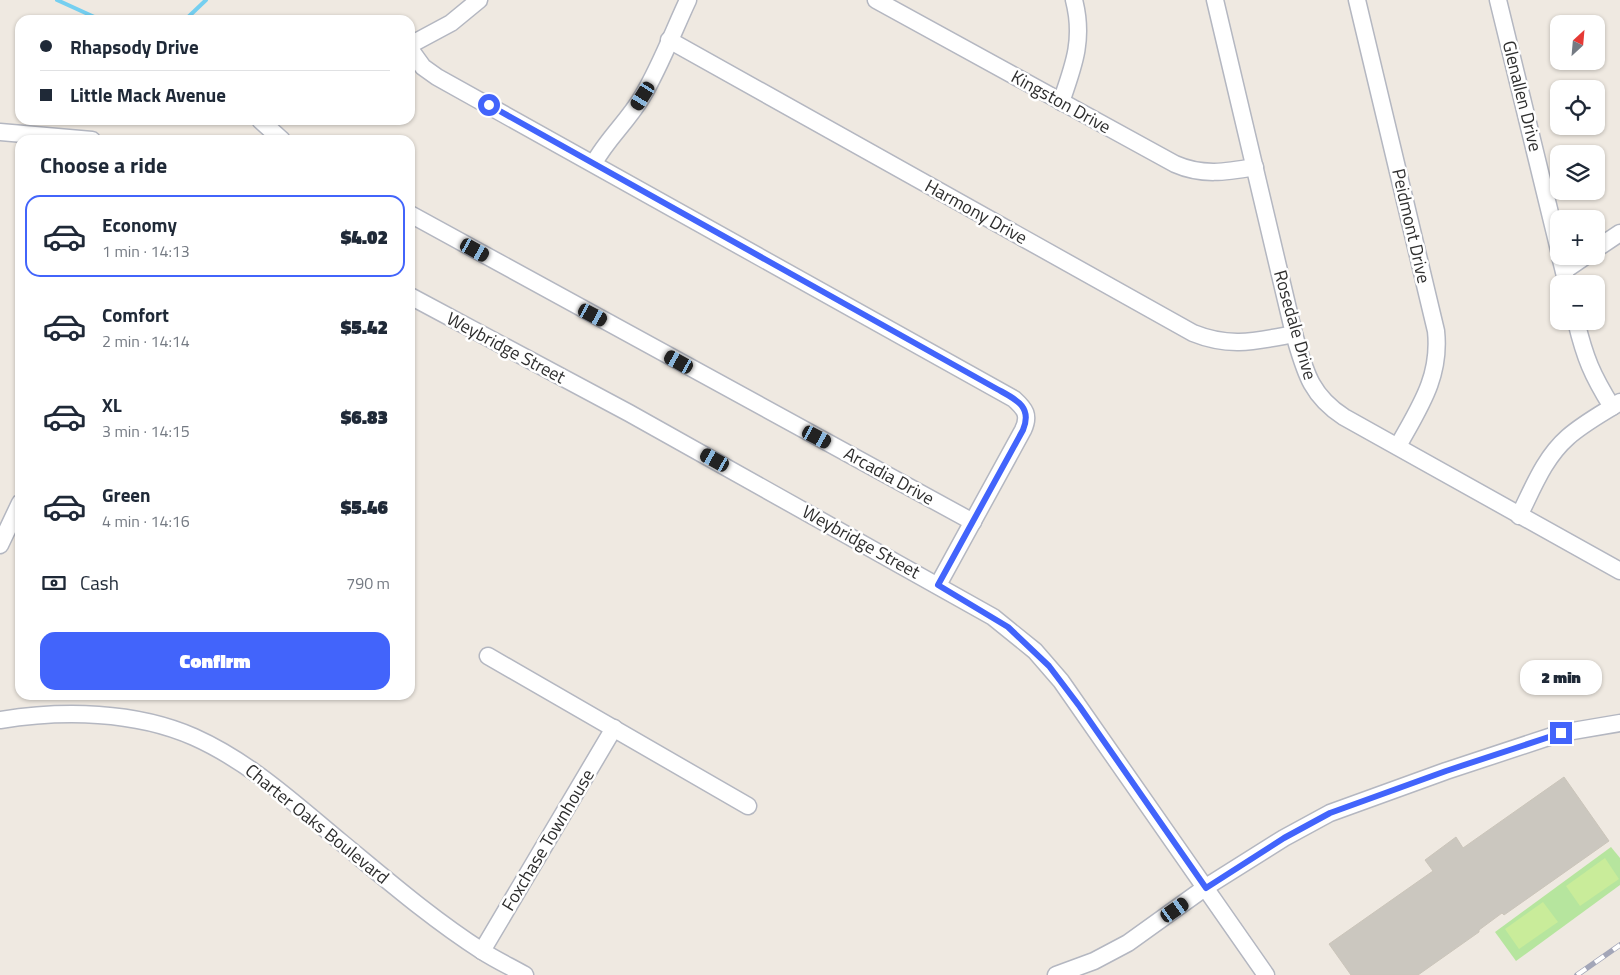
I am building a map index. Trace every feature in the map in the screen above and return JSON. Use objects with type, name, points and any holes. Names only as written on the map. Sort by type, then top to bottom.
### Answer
[{"type":"street","points":[[415,44],[452,23],[479,0]]},
{"type":"street","points":[[594,163],[607,143],[627,121],[643,96],[688,0]]},
{"type":"street","name":"Kingston Drive","points":[[876,0],[1186,169],[1214,173],[1255,167]]},
{"type":"street","points":[[1061,102],[1078,50],[1079,24],[1074,0]]},
{"type":"street","name":"Rosedale Drive","points":[[1216,0],[1294,334],[1308,379],[1322,401],[1344,416],[1519,516],[1620,571]]},
{"type":"street","name":"Peidmont Drive","points":[[1358,0],[1434,322],[1438,348],[1436,364],[1429,388],[1398,446]]},
{"type":"street","name":"Glenallen Drive","points":[[1498,0],[1550,213]]},
{"type":"street","name":"Harmony Drive","points":[[669,40],[1193,333],[1208,339],[1233,343],[1294,334]]},
{"type":"street","points":[[415,54],[423,66],[437,76],[1006,394],[1023,407],[1027,418],[1023,430],[938,585]]},
{"type":"street","points":[[265,125],[276,135]]},
{"type":"street","points":[[0,132],[34,135]]},
{"type":"street","name":"Arcadia Drive","points":[[415,217],[973,522]]},
{"type":"street","points":[[1605,243],[1620,233]]},
{"type":"street","name":"Weybridge Street","points":[[415,299],[629,413],[938,585],[1008,627],[1049,666],[1080,707],[1266,975]]},
{"type":"street","points":[[1519,516],[1544,466],[1558,446],[1580,428],[1616,404],[1592,373],[1584,356],[1578,330]]},
{"type":"street","points":[[0,545],[15,514]]},
{"type":"street","points":[[488,656],[748,806]]},
{"type":"street","name":"Charter Oaks Boulevard","points":[[0,720],[34,716],[108,716],[160,726],[194,738],[240,762],[268,782],[407,896],[482,951],[525,975]]},
{"type":"street","points":[[1056,975],[1094,961],[1128,943],[1206,888],[1284,838],[1330,813],[1561,733],[1620,723]]},
{"type":"street","name":"Foxchase Townhouse","points":[[482,951],[614,728]]},
{"type":"green space","points":[[1611,847],[1620,858],[1620,885],[1516,961],[1495,932]]},
{"type":"green space","points":[[1605,858],[1619,879],[1580,906],[1566,886]]},
{"type":"green space","points":[[1543,902],[1558,922],[1519,949],[1505,929]]},
{"type":"building","points":[[1564,777],[1609,841],[1504,915],[1502,913],[1479,930],[1479,932],[1418,975],[1351,975],[1329,944],[1433,871],[1425,860],[1456,837],[1463,848]]},
{"type":"waterway","points":[[57,0],[90,15]]},
{"type":"waterway","points":[[190,15],[206,0]]},
{"type":"railway","points":[[1577,975],[1620,945]]},
{"type":"route","points":[[489,105],[997,389],[1023,407],[1026,412],[1027,422],[938,585],[1008,627],[1049,666],[1062,681],[1206,888],[1284,838],[1330,813],[1446,771],[1561,733]]}]
